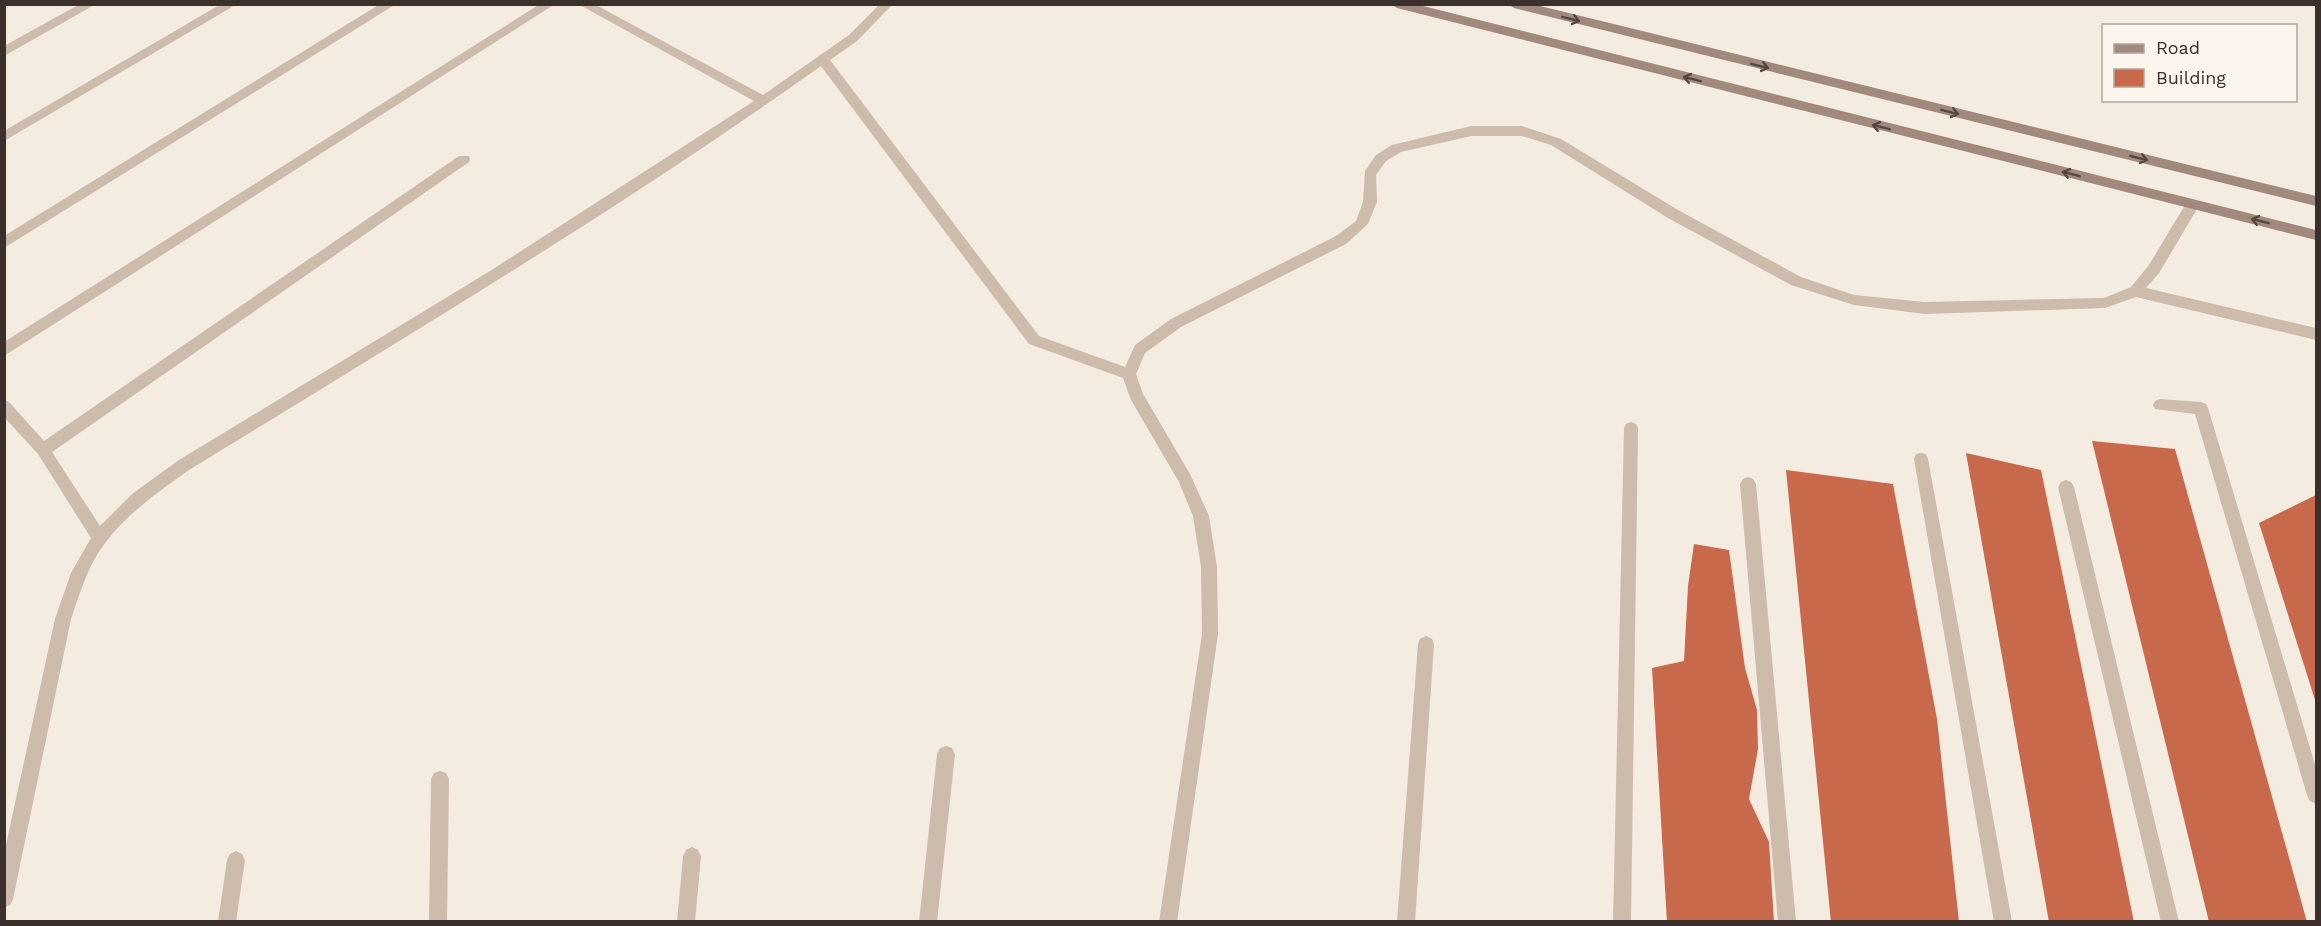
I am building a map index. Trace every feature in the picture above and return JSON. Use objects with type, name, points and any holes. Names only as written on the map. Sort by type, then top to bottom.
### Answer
[{"type":"main road","points":[[1397,4],[2316,235]]},
{"type":"main road","points":[[1514,4],[2316,201]]},
{"type":"street","points":[[4,52],[90,4]]},
{"type":"street","points":[[4,137],[231,4]]},
{"type":"street","points":[[4,243],[390,4]]},
{"type":"street","points":[[4,350],[549,4]]},
{"type":"street","points":[[584,4],[764,101]]},
{"type":"street","points":[[4,899],[63,619],[80,573],[99,538],[137,499],[184,465],[495,275],[764,101],[853,38],[887,4]]},
{"type":"street","points":[[823,60],[1034,340],[1129,374]]},
{"type":"street","points":[[1168,921],[1210,634],[1209,567],[1200,516],[1185,479],[1136,396],[1129,374],[1140,349],[1176,322],[1341,240],[1361,224],[1370,202],[1370,174],[1381,158],[1397,148],[1471,131],[1522,131],[1556,142],[1738,251],[1796,281],[1854,300],[1925,308],[2105,303],[2136,291],[2154,269],[2193,204]]},
{"type":"street","points":[[43,450],[465,159]]},
{"type":"street","points":[[2136,291],[2316,334]]},
{"type":"street","points":[[2160,405],[2201,408],[2316,795]]},
{"type":"street","points":[[4,406],[43,450],[99,538]]},
{"type":"street","points":[[1622,921],[1631,428]]},
{"type":"street","points":[[1921,459],[2003,921]]},
{"type":"street","points":[[1748,484],[1787,921]]},
{"type":"street","points":[[2066,487],[2170,921]]},
{"type":"street","points":[[1406,921],[1426,644]]},
{"type":"street","points":[[928,921],[945,754]]},
{"type":"street","points":[[438,921],[440,779]]},
{"type":"street","points":[[686,921],[692,855]]},
{"type":"street","points":[[227,921],[236,860]]},
{"type":"building","points":[[2092,441],[2175,449],[2307,922],[2209,922]]},
{"type":"building","points":[[1966,453],[2041,470],[2134,922],[2049,922]]},
{"type":"building","points":[[1786,470],[1893,484],[1937,719],[1959,922],[1831,922]]},
{"type":"building","points":[[2316,495],[2316,703],[2259,523]]},
{"type":"building","points":[[1694,544],[1729,550],[1745,668],[1757,710],[1758,749],[1749,799],[1769,842],[1774,922],[1667,922],[1652,668],[1684,661],[1688,586]]}]
